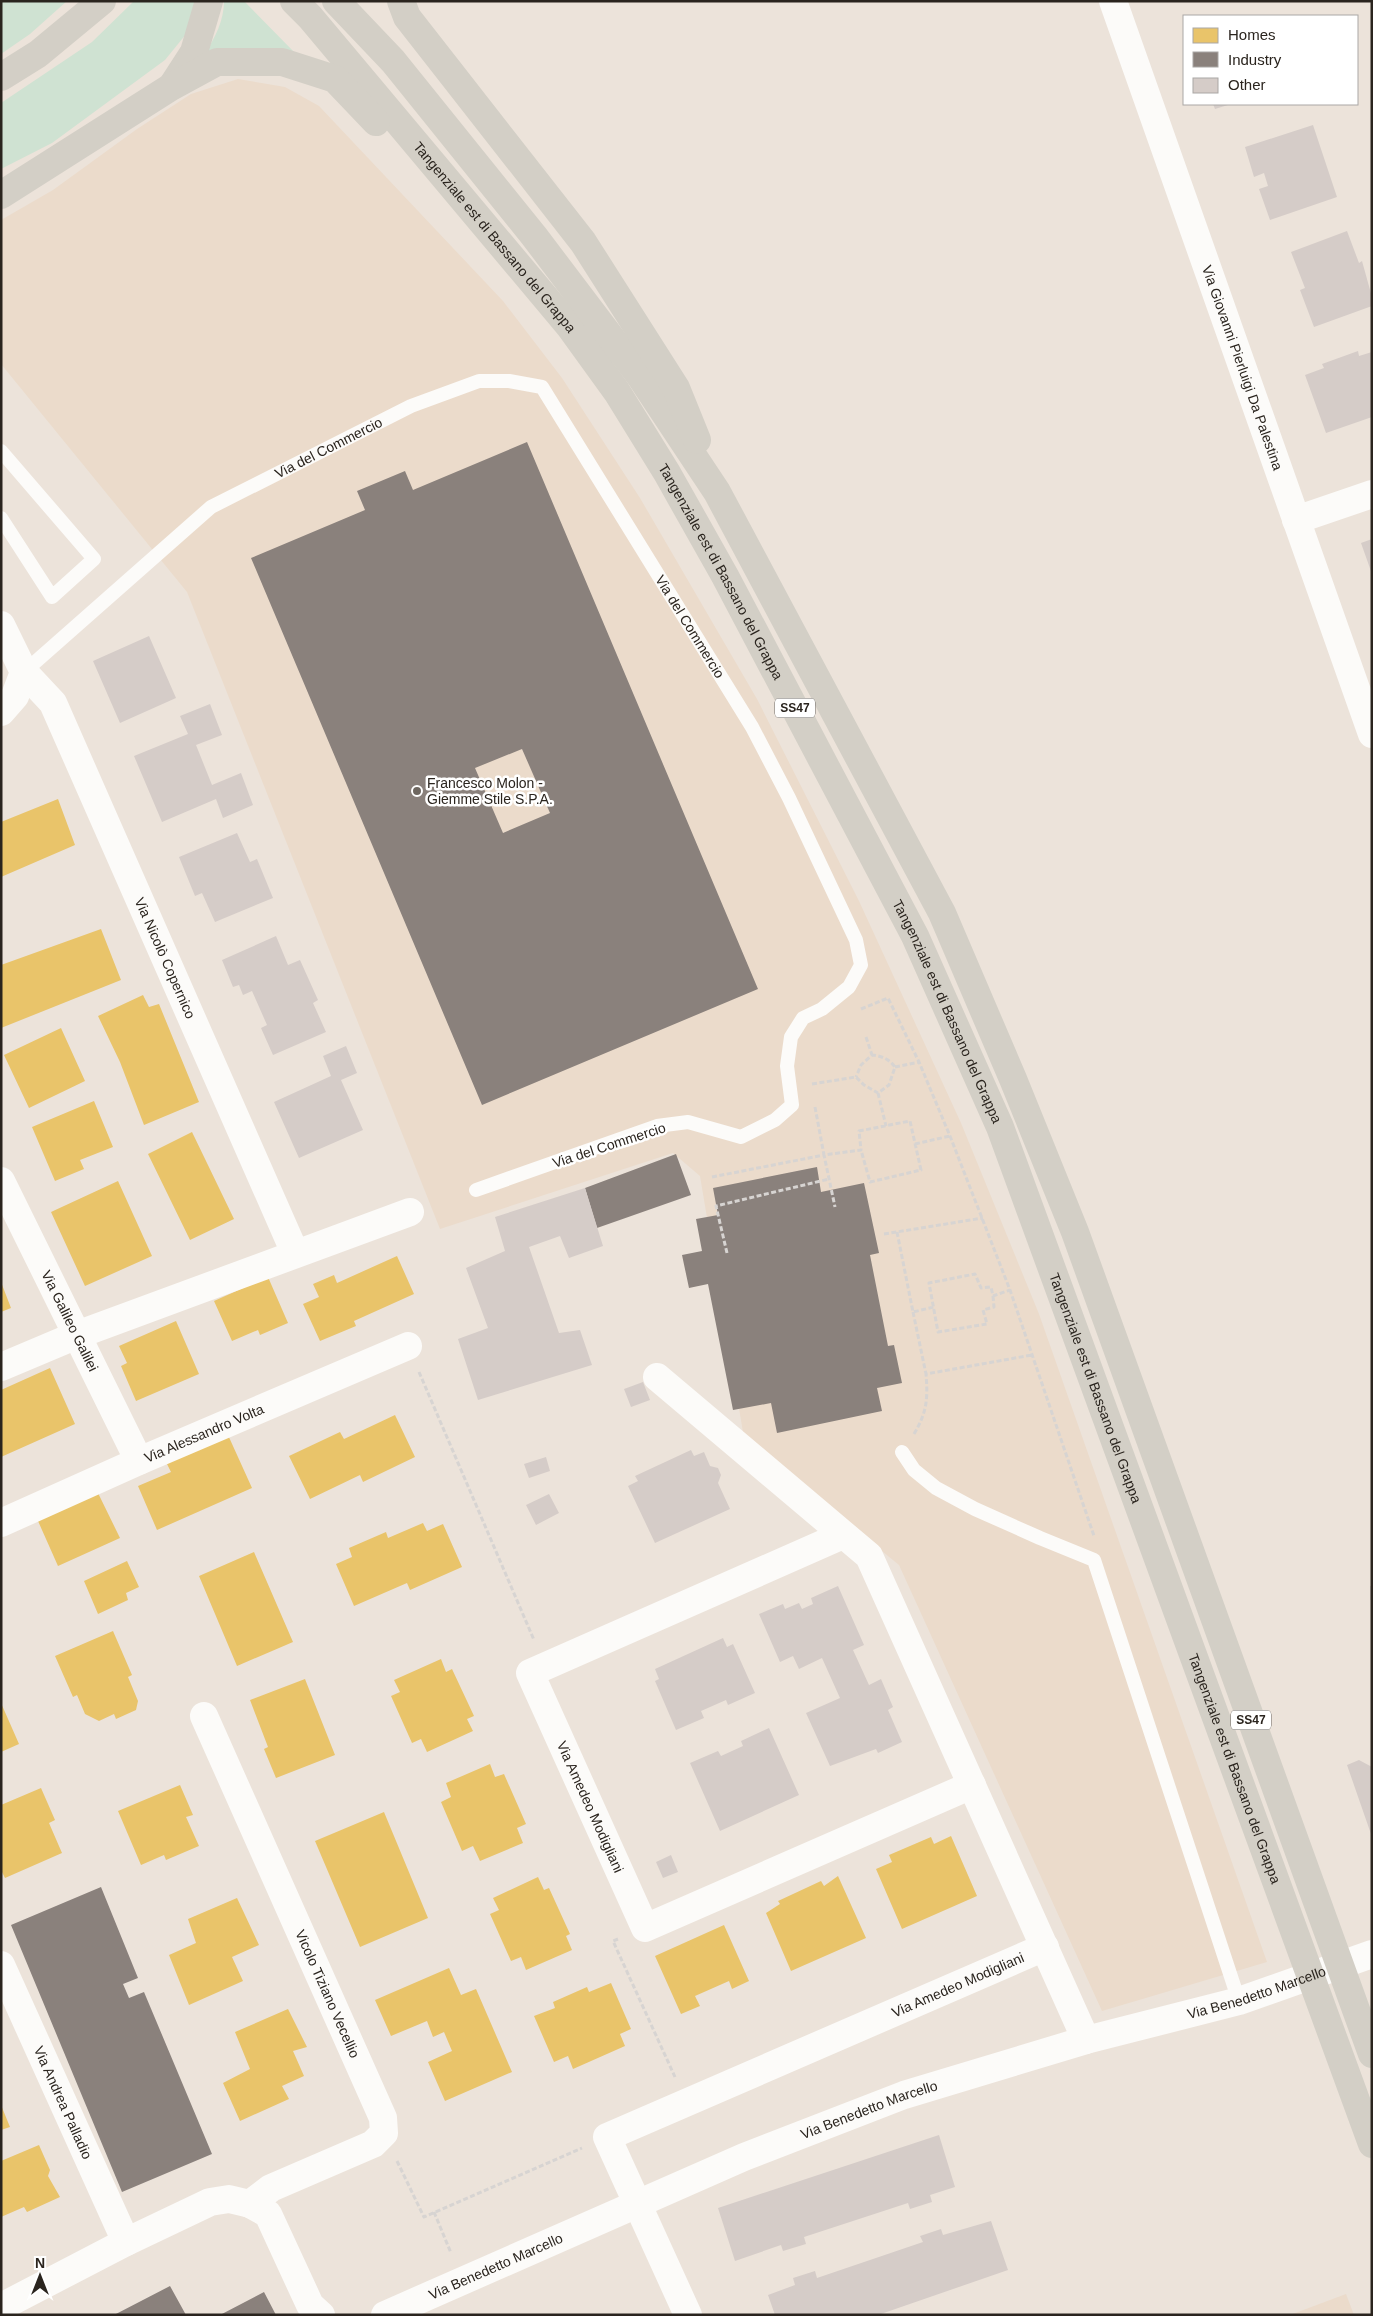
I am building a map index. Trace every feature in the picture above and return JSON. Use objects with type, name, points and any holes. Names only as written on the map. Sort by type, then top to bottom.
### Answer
[{"type":"highway","points":[[1,77],[38,54],[102,1]]},
{"type":"highway","points":[[171,87],[194,52],[209,1]]},
{"type":"highway","name":"Tangenziale est di Bassano del Grappa","points":[[294,1],[316,24],[570,327],[617,392],[725,576],[920,945],[1000,1127],[1372,2144]]},
{"type":"highway","name":"Tangenziale est di Bassano del Grappa","points":[[336,1],[393,62],[534,236],[640,376],[717,492],[942,913],[1013,1079],[1075,1232],[1372,2054]]},
{"type":"highway","points":[[401,1],[407,17],[588,250],[676,388],[717,492]]},
{"type":"highway","points":[[1,195],[171,87],[218,62],[282,62],[335,79],[367,112],[530,303],[570,327]]},
{"type":"street","name":"Via Giovanni Pierluigi Da Palestina","points":[[1113,1],[1372,734]]},
{"type":"street","points":[[1296,520],[1372,494]]},
{"type":"street","points":[[1,625],[24,672]]},
{"type":"street","name":"Via del Commercio","points":[[1,712],[15,696],[24,672]]},
{"type":"street","name":"Via Nicolò Copernico","points":[[24,672],[53,703],[295,1253]]},
{"type":"street","name":"Via Galileo Galilei","points":[[1,1181],[140,1460]]},
{"type":"street","points":[[1,1367],[77,1335],[410,1212]]},
{"type":"street","name":"Via Alessandro Volta","points":[[1,1523],[140,1460],[408,1346]]},
{"type":"street","points":[[657,1376],[870,1556],[1086,2040]]},
{"type":"street","name":"Via Amedeo Modigliani","points":[[645,1928],[530,1673],[844,1535]]},
{"type":"street","name":"Vicolo Tiziano Vecellio","points":[[204,1716],[383,2118],[384,2133]]},
{"type":"street","points":[[645,1928],[972,1785]]},
{"type":"street","name":"Via Amedeo Modigliani","points":[[607,2137],[1045,1947]]},
{"type":"street","name":"Via Benedetto Marcello","points":[[385,2315],[744,2157],[904,2095],[1086,2040],[1239,2001],[1372,1954]]},
{"type":"street","name":"Via Andrea Palladio","points":[[1,1965],[126,2242]]},
{"type":"street","points":[[250,2204],[270,2188],[373,2144],[384,2133]]},
{"type":"street","points":[[607,2137],[688,2315]]},
{"type":"street","points":[[1,2307],[126,2242],[210,2202],[228,2199],[250,2204],[268,2214],[310,2305],[321,2315]]},
{"type":"lane","name":"Via del Commercio","points":[[24,672],[211,507],[411,406],[479,381],[510,381],[542,387],[752,727],[789,798],[856,940],[861,965],[849,987],[822,1009],[803,1018],[791,1037],[787,1066],[792,1105],[776,1120],[741,1137],[688,1122],[657,1126],[476,1190]]},
{"type":"lane","points":[[1,450],[94,559],[52,597],[1,518]]},
{"type":"lane","points":[[902,1452],[914,1470],[936,1488],[1000,1520],[1094,1560],[1239,2001]]},
{"type":"path","points":[[853,1012],[888,998],[919,1062],[983,1218],[1010,1290],[1094,1537]]},
{"type":"path","points":[[866,1037],[872,1055]]},
{"type":"path","points":[[856,1077],[861,1065],[872,1055],[890,1060],[895,1067]]},
{"type":"path","points":[[895,1067],[919,1062]]},
{"type":"path","points":[[878,1093],[889,1086],[895,1067]]},
{"type":"path","points":[[811,1084],[856,1077]]},
{"type":"path","points":[[856,1077],[864,1086],[878,1093],[886,1126]]},
{"type":"path","points":[[810,1079],[813,1093]]},
{"type":"path","points":[[814,1102],[835,1207]]},
{"type":"path","points":[[910,1121],[921,1170],[870,1182],[861,1150],[859,1131],[886,1126],[910,1121]]},
{"type":"path","points":[[915,1144],[950,1136]]},
{"type":"path","points":[[712,1177],[824,1155],[861,1150]]},
{"type":"path","points":[[727,1253],[716,1206],[829,1179]]},
{"type":"path","points":[[884,1234],[983,1218]]},
{"type":"path","points":[[897,1232],[926,1374],[928,1400],[923,1419],[913,1435]]},
{"type":"path","points":[[975,1274],[981,1288],[990,1287],[993,1296],[994,1307],[983,1310],[987,1324],[938,1332],[929,1283],[975,1274]]},
{"type":"path","points":[[993,1296],[1010,1290]]},
{"type":"path","points":[[913,1312],[934,1307]]},
{"type":"path","points":[[408,1346],[546,1666]]},
{"type":"path","points":[[926,1374],[1032,1355]]},
{"type":"path","points":[[645,1928],[614,1941],[686,2103]]},
{"type":"path","points":[[384,2133],[424,2217],[607,2137]]},
{"type":"path","points":[[434,2212],[463,2280]]},
{"type":"shaded area","points":[[238,79],[285,87],[319,106],[503,301],[562,378],[640,498],[757,699],[859,901],[961,1123],[1039,1314],[1267,1962],[1102,2011],[899,1565],[744,1438],[700,1176],[673,1153],[440,1229],[187,592],[1,364],[1,220],[53,190],[137,129],[191,94]]},
{"type":"shaded area","points":[[1346,2294],[1354,2315],[1290,2315]]},
{"type":"green space","points":[[1,1],[67,1],[30,34],[1,54]]},
{"type":"green space","points":[[134,1],[199,1],[191,28],[165,60],[52,143],[1,169],[1,103],[92,42]]},
{"type":"green space","points":[[224,1],[244,1],[295,53],[205,54],[221,22]]},
{"type":"building: Homes","points":[[58,799],[75,845],[1,877],[1,822]]},
{"type":"building: Homes","points":[[101,929],[121,980],[1,1028],[1,965]]},
{"type":"building: Homes","points":[[143,995],[149,1007],[159,1004],[199,1102],[144,1125],[120,1062],[98,1016]]},
{"type":"building: Homes","points":[[61,1028],[85,1081],[29,1108],[4,1055]]},
{"type":"building: Homes","points":[[94,1101],[113,1147],[80,1160],[84,1169],[55,1181],[32,1127]]},
{"type":"building: Homes","points":[[192,1132],[234,1219],[190,1240],[148,1154]]},
{"type":"building: Homes","points":[[118,1181],[152,1256],[85,1286],[51,1212]]},
{"type":"building: Homes","points":[[397,1256],[414,1294],[354,1321],[356,1326],[320,1341],[303,1304],[319,1297],[313,1284],[334,1275],[337,1283]]},
{"type":"building: Homes","points":[[268,1277],[288,1323],[260,1335],[258,1330],[232,1341],[214,1301]]},
{"type":"building: Homes","points":[[1,1282],[11,1308],[1,1312]]},
{"type":"building: Homes","points":[[176,1321],[199,1374],[136,1401],[121,1366],[127,1363],[119,1346]]},
{"type":"building: Homes","points":[[50,1368],[75,1424],[1,1457],[1,1390]]},
{"type":"building: Homes","points":[[395,1415],[415,1457],[363,1482],[360,1475],[310,1499],[289,1456],[340,1432],[344,1439]]},
{"type":"building: Homes","points":[[228,1435],[252,1488],[157,1530],[138,1486],[171,1472],[166,1462]]},
{"type":"building: Homes","points":[[98,1493],[120,1538],[58,1566],[38,1521]]},
{"type":"building: Homes","points":[[423,1523],[427,1531],[443,1524],[462,1567],[410,1590],[407,1583],[354,1606],[336,1564],[352,1557],[349,1548],[386,1532],[388,1538]]},
{"type":"building: Homes","points":[[254,1552],[293,1642],[237,1666],[199,1576]]},
{"type":"building: Homes","points":[[127,1561],[139,1587],[126,1593],[128,1600],[98,1614],[84,1581]]},
{"type":"building: Homes","points":[[113,1631],[132,1675],[128,1677],[138,1701],[136,1710],[116,1719],[114,1714],[99,1721],[85,1714],[77,1695],[73,1697],[55,1656]]},
{"type":"building: Homes","points":[[441,1659],[446,1672],[452,1669],[474,1716],[467,1719],[473,1731],[427,1752],[421,1739],[412,1743],[391,1696],[400,1692],[394,1680]]},
{"type":"building: Homes","points":[[305,1679],[335,1755],[276,1778],[264,1749],[268,1747],[250,1700]]},
{"type":"building: Homes","points":[[1,1703],[19,1744],[1,1752]]},
{"type":"building: Homes","points":[[490,1764],[495,1777],[504,1774],[526,1824],[517,1828],[523,1843],[480,1861],[473,1846],[462,1851],[441,1802],[451,1797],[446,1783]]},
{"type":"building: Homes","points":[[180,1785],[193,1815],[186,1817],[199,1846],[166,1860],[164,1855],[141,1865],[118,1811]]},
{"type":"building: Homes","points":[[41,1788],[55,1820],[49,1823],[62,1853],[5,1878],[1,1870],[1,1805]]},
{"type":"building: Homes","points":[[384,1812],[428,1918],[360,1947],[315,1841]]},
{"type":"building: Homes","points":[[951,1836],[977,1896],[902,1929],[876,1869],[892,1862],[889,1855],[931,1837],[934,1844]]},
{"type":"building: Homes","points":[[838,1876],[866,1938],[791,1971],[766,1913],[780,1904],[778,1901],[821,1881],[824,1886]]},
{"type":"building: Homes","points":[[538,1877],[544,1890],[549,1888],[570,1934],[566,1936],[572,1950],[526,1970],[521,1957],[511,1961],[490,1914],[499,1910],[493,1898]]},
{"type":"building: Homes","points":[[237,1898],[259,1945],[232,1957],[243,1981],[189,2005],[169,1955],[196,1943],[188,1919]]},
{"type":"building: Homes","points":[[724,1925],[749,1981],[732,1989],[729,1981],[695,1996],[700,2006],[681,2014],[655,1956]]},
{"type":"building: Homes","points":[[449,1968],[461,1995],[476,1989],[512,2072],[445,2101],[428,2062],[452,2051],[444,2032],[433,2037],[427,2021],[391,2036],[375,2000]]},
{"type":"building: Homes","points":[[611,1983],[631,2029],[620,2034],[625,2046],[573,2069],[568,2056],[554,2062],[534,2016],[555,2008],[553,2002],[587,1987],[589,1992]]},
{"type":"building: Homes","points":[[288,2009],[307,2047],[293,2051],[304,2076],[282,2086],[289,2099],[240,2121],[223,2083],[250,2069],[235,2032]]},
{"type":"building: Homes","points":[[1,2105],[10,2127],[1,2130]]},
{"type":"building: Homes","points":[[39,2145],[50,2170],[48,2176],[60,2197],[27,2212],[24,2207],[1,2217],[1,2161]]},
{"type":"building: Industry","name":"Francesco Molon - Giemme Stile S.P.A.","points":[[527,442],[758,989],[482,1105],[251,558],[365,510],[357,491],[405,471],[413,490]],"holes":[[[522,749],[550,813],[503,833],[475,768]]]},
{"type":"building: Industry","points":[[676,1154],[691,1195],[597,1228],[585,1188]]},
{"type":"building: Industry","points":[[817,1167],[821,1192],[864,1183],[879,1253],[870,1255],[888,1346],[894,1345],[902,1383],[877,1388],[882,1411],[777,1433],[771,1403],[733,1410],[708,1284],[689,1288],[682,1255],[702,1251],[696,1219],[718,1215],[713,1188]]},
{"type":"building: Industry","points":[[101,1887],[138,1978],[123,1984],[129,1998],[144,1992],[212,2154],[122,2192],[11,1925]]},
{"type":"building: Industry","points":[[170,2286],[186,2315],[114,2315]]},
{"type":"building: Industry","points":[[264,2292],[276,2315],[220,2315]]},
{"type":"building: Other","points":[[1213,105],[1228,105],[1215,109]]},
{"type":"building: Other","points":[[1313,125],[1337,197],[1270,220],[1259,189],[1268,186],[1264,173],[1254,177],[1245,147]]},
{"type":"building: Other","points":[[1347,231],[1359,263],[1362,261],[1372,297],[1372,306],[1314,327],[1300,290],[1305,288],[1291,252]]},
{"type":"building: Other","points":[[1358,351],[1359,356],[1372,352],[1372,417],[1326,433],[1305,375],[1324,368],[1322,364]]},
{"type":"building: Other","points":[[1372,539],[1372,574],[1361,543]]},
{"type":"building: Other","points":[[149,636],[176,698],[120,723],[93,661]]},
{"type":"building: Other","points":[[210,704],[222,735],[196,745],[212,785],[241,773],[253,805],[223,818],[216,799],[162,822],[134,756],[188,734],[180,716]]},
{"type":"building: Other","points":[[237,833],[250,862],[257,859],[273,898],[215,922],[202,893],[195,896],[179,857]]},
{"type":"building: Other","points":[[276,936],[288,965],[300,960],[318,1000],[313,1003],[326,1032],[273,1055],[261,1028],[267,1025],[252,991],[243,995],[239,985],[233,987],[222,960]]},
{"type":"building: Other","points":[[346,1046],[357,1073],[341,1080],[363,1130],[299,1158],[274,1102],[331,1076],[323,1056]]},
{"type":"building: Other","points":[[585,1188],[603,1246],[569,1258],[560,1236],[529,1247],[559,1333],[580,1330],[592,1365],[478,1400],[458,1339],[488,1328],[466,1268],[505,1251],[495,1217]]},
{"type":"building: Other","points":[[643,1382],[650,1400],[631,1407],[624,1389]]},
{"type":"building: Other","points":[[691,1450],[694,1456],[704,1452],[710,1466],[718,1468],[721,1475],[718,1483],[730,1509],[655,1543],[628,1486],[638,1481],[635,1476]]},
{"type":"building: Other","points":[[546,1457],[550,1471],[529,1478],[524,1464]]},
{"type":"building: Other","points":[[549,1494],[559,1513],[536,1525],[526,1505]]},
{"type":"building: Other","points":[[838,1586],[864,1645],[853,1650],[869,1685],[881,1679],[893,1707],[888,1710],[902,1742],[878,1753],[876,1749],[830,1766],[806,1713],[840,1698],[822,1658],[799,1669],[793,1656],[780,1662],[759,1614],[783,1604],[785,1609],[799,1603],[802,1609],[813,1604],[811,1598]]},
{"type":"building: Other","points":[[1370,1586],[1372,1586],[1372,1600],[1370,1600]]},
{"type":"building: Other","points":[[723,1638],[727,1647],[733,1644],[755,1693],[728,1705],[726,1700],[701,1711],[704,1718],[676,1730],[655,1681],[659,1679],[655,1669]]},
{"type":"building: Other","points":[[769,1728],[799,1795],[720,1831],[690,1763],[718,1751],[721,1756],[743,1746],[741,1741]]},
{"type":"building: Other","points":[[1359,1760],[1372,1767],[1371,1834],[1347,1765]]},
{"type":"building: Other","points":[[671,1855],[678,1872],[663,1878],[656,1862]]},
{"type":"building: Other","points":[[939,2135],[955,2187],[930,2195],[932,2202],[910,2209],[908,2203],[804,2237],[806,2244],[783,2251],[781,2245],[735,2261],[718,2208]]},
{"type":"building: Other","points":[[991,2221],[1008,2270],[878,2315],[775,2315],[768,2295],[795,2285],[793,2278],[815,2271],[817,2278],[923,2242],[920,2236],[941,2229],[943,2235]]},
{"type":"place","name":"Francesco Molon - Giemme Stile S.P.A.","points":[[417,791]]}]
